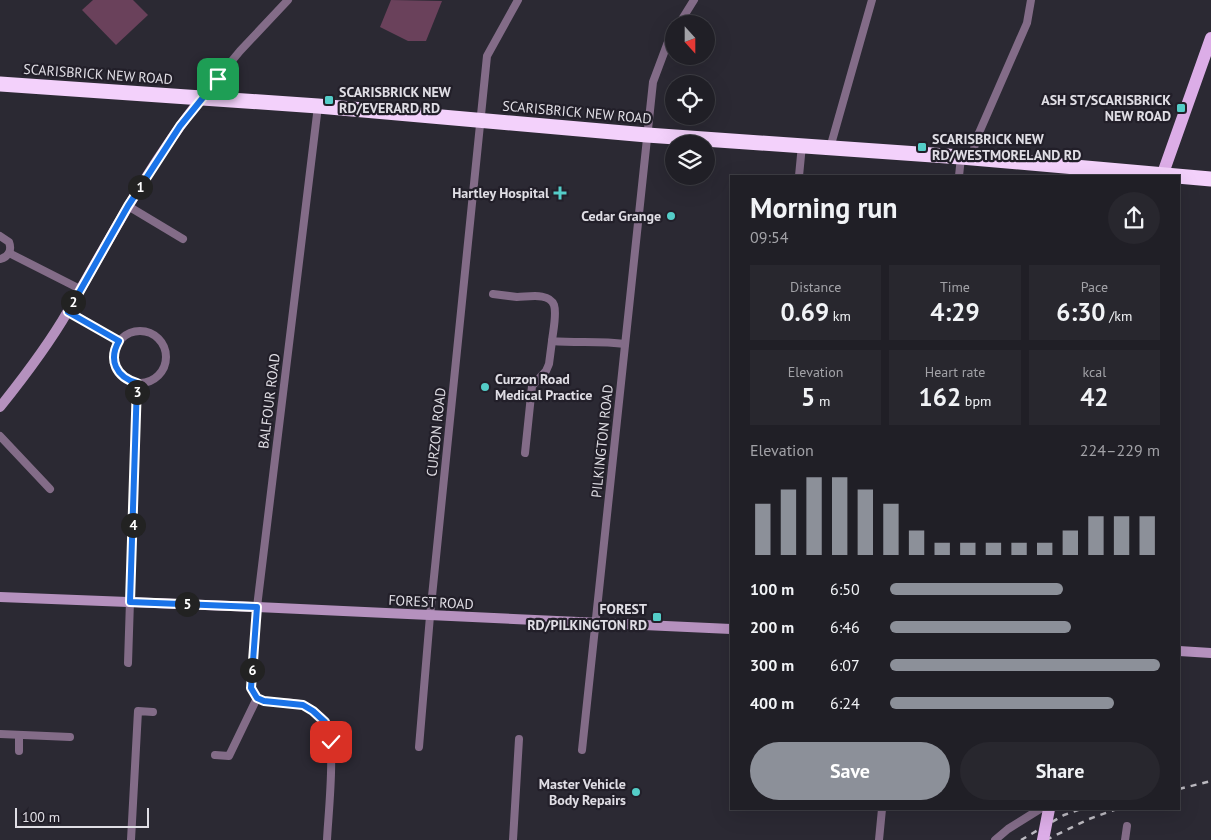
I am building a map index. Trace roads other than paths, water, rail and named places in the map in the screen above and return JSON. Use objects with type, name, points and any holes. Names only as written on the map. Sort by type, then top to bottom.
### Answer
[{"type":"highway","name":"SCARISBRICK NEW ROAD","points":[[0,84],[318,106],[648,135],[967,158],[1151,175]]},
{"type":"highway","name":"SCARISBRICK NEW ROAD","points":[[1180,177],[1211,179]]},
{"type":"main road","points":[[1162,175],[1211,38]]},
{"type":"main road","points":[[1043,840],[1049,810]]},
{"type":"street","points":[[0,407],[22,379],[68,312],[128,206],[182,122],[240,51],[288,0]]},
{"type":"street","name":"CURZON ROAD","points":[[419,747],[430,616],[487,56],[518,0]]},
{"type":"street","points":[[685,15],[694,0]]},
{"type":"street","points":[[830,148],[872,0]]},
{"type":"street","points":[[958,175],[976,142],[1027,23],[1031,0]]},
{"type":"street","name":"PILKINGTON ROAD","points":[[582,750],[653,82],[665,50]]},
{"type":"street","name":"BALFOUR ROAD","points":[[257,698],[251,688],[257,607],[318,106]]},
{"type":"street","points":[[799,175],[802,145]]},
{"type":"street","points":[[128,206],[183,239]]},
{"type":"street","points":[[0,236],[9,242],[10,249],[9,253],[0,259]]},
{"type":"street","points":[[9,253],[80,288]]},
{"type":"street","points":[[493,294],[546,297],[552,300],[555,307],[549,364],[532,386],[525,453]]},
{"type":"street","points":[[68,312],[119,341]]},
{"type":"street","points":[[143,330],[159,338],[164,346],[166,355],[165,364],[161,372],[146,382],[137,383],[123,377],[114,363],[115,348],[119,341],[125,335],[143,330]]},
{"type":"street","points":[[552,341],[583,344],[598,341],[625,344]]},
{"type":"street","points":[[128,663],[137,383]]},
{"type":"street","points":[[0,436],[50,489]]},
{"type":"street","name":"FOREST ROAD","points":[[0,597],[257,607],[730,630]]},
{"type":"street","points":[[1180,651],[1211,653]]},
{"type":"street","points":[[215,755],[229,756],[257,698],[264,701],[303,705],[325,722],[331,742],[326,840]]},
{"type":"street","points":[[131,840],[138,711],[153,712]]},
{"type":"street","points":[[0,734],[70,736]]},
{"type":"street","points":[[19,735],[19,751]]},
{"type":"street","points":[[513,840],[519,739]]},
{"type":"street","points":[[879,840],[882,810]]},
{"type":"street","points":[[995,840],[1024,818],[1038,810]]},
{"type":"street","points":[[1125,840],[1127,826]]},
{"type":"railway","points":[[1180,789],[1211,781]]},
{"type":"railway","points":[[1021,840],[1064,815],[1078,810]]},
{"type":"railway","points":[[1046,840],[1089,819],[1114,810]]},
{"type":"place","name":"SCARISBRICK NEW RD/EVERARD RD","points":[[329,100]]},
{"type":"place","name":"ASH ST/SCARISBRICK NEW ROAD","points":[[1181,108]]},
{"type":"place","name":"SCARISBRICK NEW RD/WESTMORELAND RD","points":[[922,147]]},
{"type":"place","name":"Hartley Hospital","points":[[560,193]]},
{"type":"place","name":"Cedar Grange","points":[[671,216]]},
{"type":"place","name":"Curzon Road Medical Practice","points":[[485,387]]},
{"type":"place","name":"FOREST RD/PILKINGTON RD","points":[[657,617]]},
{"type":"place","name":"Master Vehicle Body Repairs","points":[[636,792]]}]
